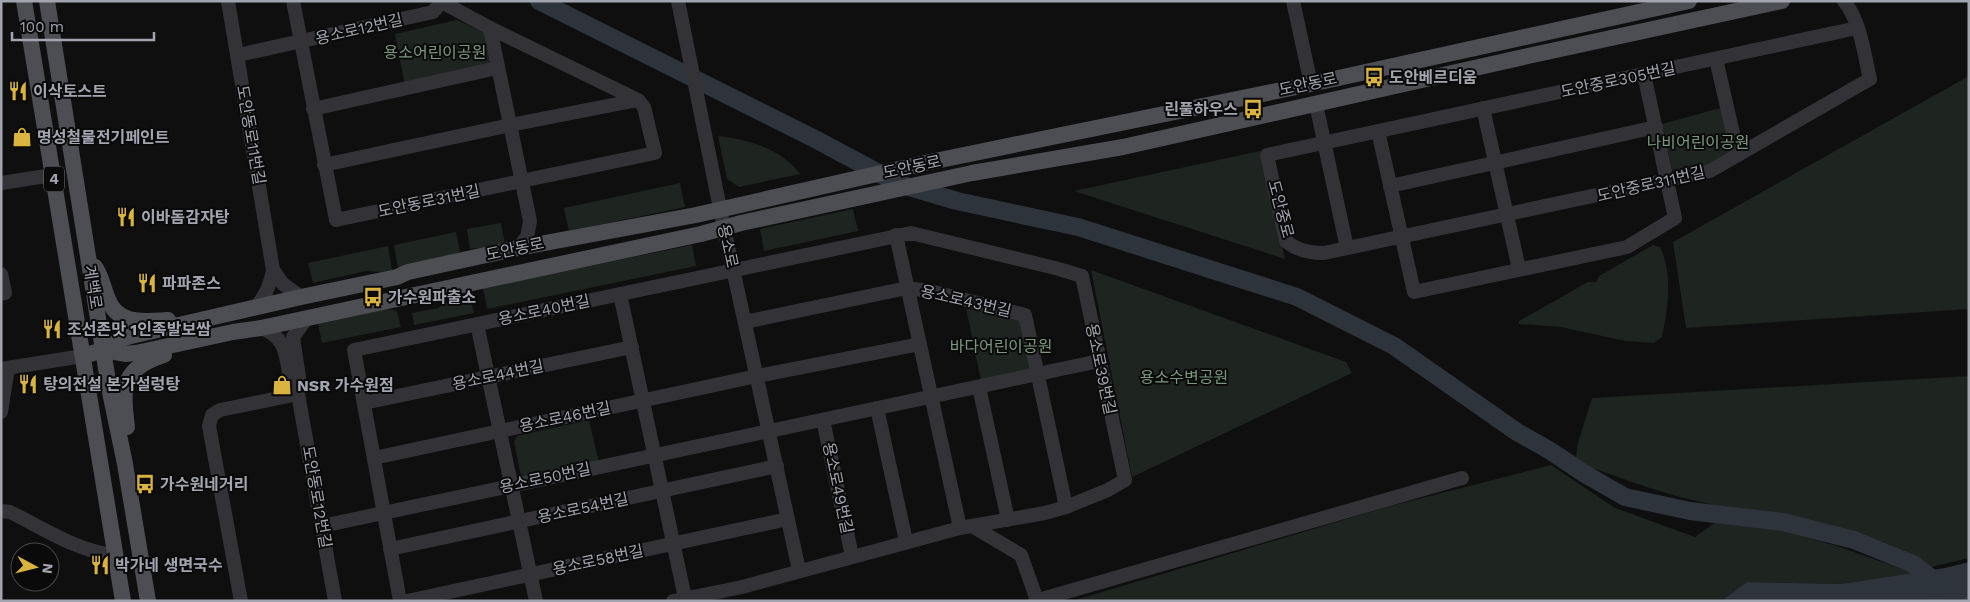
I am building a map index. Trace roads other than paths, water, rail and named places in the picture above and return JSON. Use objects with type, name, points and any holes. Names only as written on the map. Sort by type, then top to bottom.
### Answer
[{"type":"main road","name":"계백로","points":[[24,1],[123,601]]},
{"type":"main road","name":"계백로","points":[[46,1],[103,350],[148,601]]},
{"type":"main road","name":"도안동로","points":[[103,350],[122,338],[301,297],[399,277],[408,272],[557,240],[624,229],[930,162],[1311,84],[1689,1]]},
{"type":"main road","name":"도안동로","points":[[103,350],[125,354],[262,328],[972,173],[1123,147],[1782,1]]},
{"type":"main road","points":[[1311,84],[1316,104]]},
{"type":"main road","points":[[88,257],[103,281],[108,299],[114,311],[126,319],[138,321],[198,321]]},
{"type":"main road","points":[[124,464],[127,429],[124,397],[130,375],[139,366],[169,354],[183,343]]},
{"type":"main road","points":[[83,356],[103,350]]},
{"type":"street","name":"도안동로11번길","points":[[228,1],[273,270]]},
{"type":"street","name":"용소로12번길","points":[[292,1],[300,42]]},
{"type":"street","name":"용소로","points":[[678,1],[700,116],[744,322],[800,570]]},
{"type":"street","points":[[1293,1],[1311,84]]},
{"type":"street","points":[[1844,1],[1856,22]]},
{"type":"street","points":[[1856,22],[1857,1]]},
{"type":"street","points":[[441,2],[638,100]]},
{"type":"street","name":"용소로12번길","points":[[238,55],[433,12],[441,2]]},
{"type":"street","name":"도안중로305번길","points":[[1324,143],[1716,59],[1856,22]]},
{"type":"street","name":"도안중로311번길","points":[[1347,248],[1710,171],[1870,79],[1856,22]]},
{"type":"street","points":[[490,28],[530,221],[527,236],[518,248]]},
{"type":"street","points":[[300,42],[324,165],[638,100]]},
{"type":"street","points":[[1716,59],[1738,156]]},
{"type":"street","points":[[313,109],[497,68]]},
{"type":"street","points":[[1378,131],[1414,292],[1627,247],[1675,218],[1644,74]]},
{"type":"street","name":"도안동로31번길","points":[[324,165],[336,220],[655,153],[644,107],[638,100]]},
{"type":"street","points":[[1316,104],[1347,248]]},
{"type":"street","points":[[1484,108],[1519,269]]},
{"type":"street","points":[[1390,186],[1656,128]]},
{"type":"street","name":"도안중로","points":[[1324,143],[1267,155],[1286,241],[1293,247],[1311,253],[1324,253],[1347,248]]},
{"type":"street","points":[[1,182],[53,175]]},
{"type":"street","points":[[530,221],[542,234],[557,240]]},
{"type":"street","name":"용소로39번길","points":[[679,600],[742,586],[966,527],[1045,513],[1066,507],[1108,490],[1125,480],[1082,276],[911,233],[733,270]]},
{"type":"street","points":[[896,235],[931,397],[966,527],[1021,555],[1036,600],[1462,478]]},
{"type":"street","points":[[273,270],[283,284],[301,297]]},
{"type":"street","points":[[256,307],[264,298],[270,285],[273,270]]},
{"type":"street","name":"용소로40번길","points":[[364,403],[354,350],[733,270]]},
{"type":"street","points":[[1,274],[3,294]]},
{"type":"street","name":"용소로43번길","points":[[744,322],[907,288],[930,291],[1025,315],[1066,507]]},
{"type":"street","points":[[620,294],[673,544],[679,600]]},
{"type":"street","points":[[298,394],[299,377],[293,337],[306,318]]},
{"type":"street","points":[[477,324],[536,601]]},
{"type":"street","points":[[262,328],[281,340],[291,381],[298,394]]},
{"type":"street","points":[[757,376],[920,344]]},
{"type":"street","name":"용소로44번길","points":[[364,403],[632,347]]},
{"type":"street","points":[[1,412],[5,369],[83,356]]},
{"type":"street","name":"용소로49번길","points":[[769,431],[1099,361]]},
{"type":"street","name":"용소로46번길","points":[[374,458],[757,376]]},
{"type":"street","points":[[979,387],[1008,520]]},
{"type":"street","points":[[240,601],[209,426],[212,415],[220,410],[298,394]]},
{"type":"street","name":"도안동로12번길","points":[[298,394],[335,601]]},
{"type":"street","points":[[364,403],[400,601]]},
{"type":"street","points":[[877,408],[906,542]]},
{"type":"street","name":"용소로49번길","points":[[823,420],[852,556]]},
{"type":"street","name":"용소로50번길","points":[[322,526],[769,431]]},
{"type":"street","name":"용소로54번길","points":[[390,550],[777,466]]},
{"type":"street","points":[[1,511],[10,512],[83,547],[99,553],[116,555]]},
{"type":"street","name":"용소로58번길","points":[[407,601],[788,519]]},
{"type":"waterway","points":[[539,1],[815,139],[899,184],[957,201],[1078,227],[1297,297],[1394,346],[1517,432],[1625,497],[1690,511],[1783,522],[1854,540],[1913,564],[1930,577],[1937,589]]},
{"type":"place","name":"도안베르디움","points":[[1374,77]]},
{"type":"place","name":"이삭토스트","points":[[18,91]]},
{"type":"place","name":"린풀하우스","points":[[1253,109]]},
{"type":"place","name":"명성철물전기페인트","points":[[22,137]]},
{"type":"place","name":"이바돔감자탕","points":[[126,217]]},
{"type":"place","name":"파파존스","points":[[147,283]]},
{"type":"place","name":"가수원파출소","points":[[373,297]]},
{"type":"place","name":"조선존맛 1인족발보쌈","points":[[52,329]]},
{"type":"place","name":"탕의전설 본가설렁탕","points":[[28,384]]},
{"type":"place","name":"NSR 가수원점","points":[[282,385]]},
{"type":"place","name":"가수원네거리","points":[[145,484]]},
{"type":"place","name":"박가네 생면국수","points":[[100,565]]},
{"type":"park label","name":"용소어린이공원","points":[[435,52]]},
{"type":"park label","name":"나비어린이공원","points":[[1698,142]]},
{"type":"park label","name":"바다어린이공원","points":[[1001,346]]},
{"type":"park label","name":"용소수변공원","points":[[1184,377]]}]
